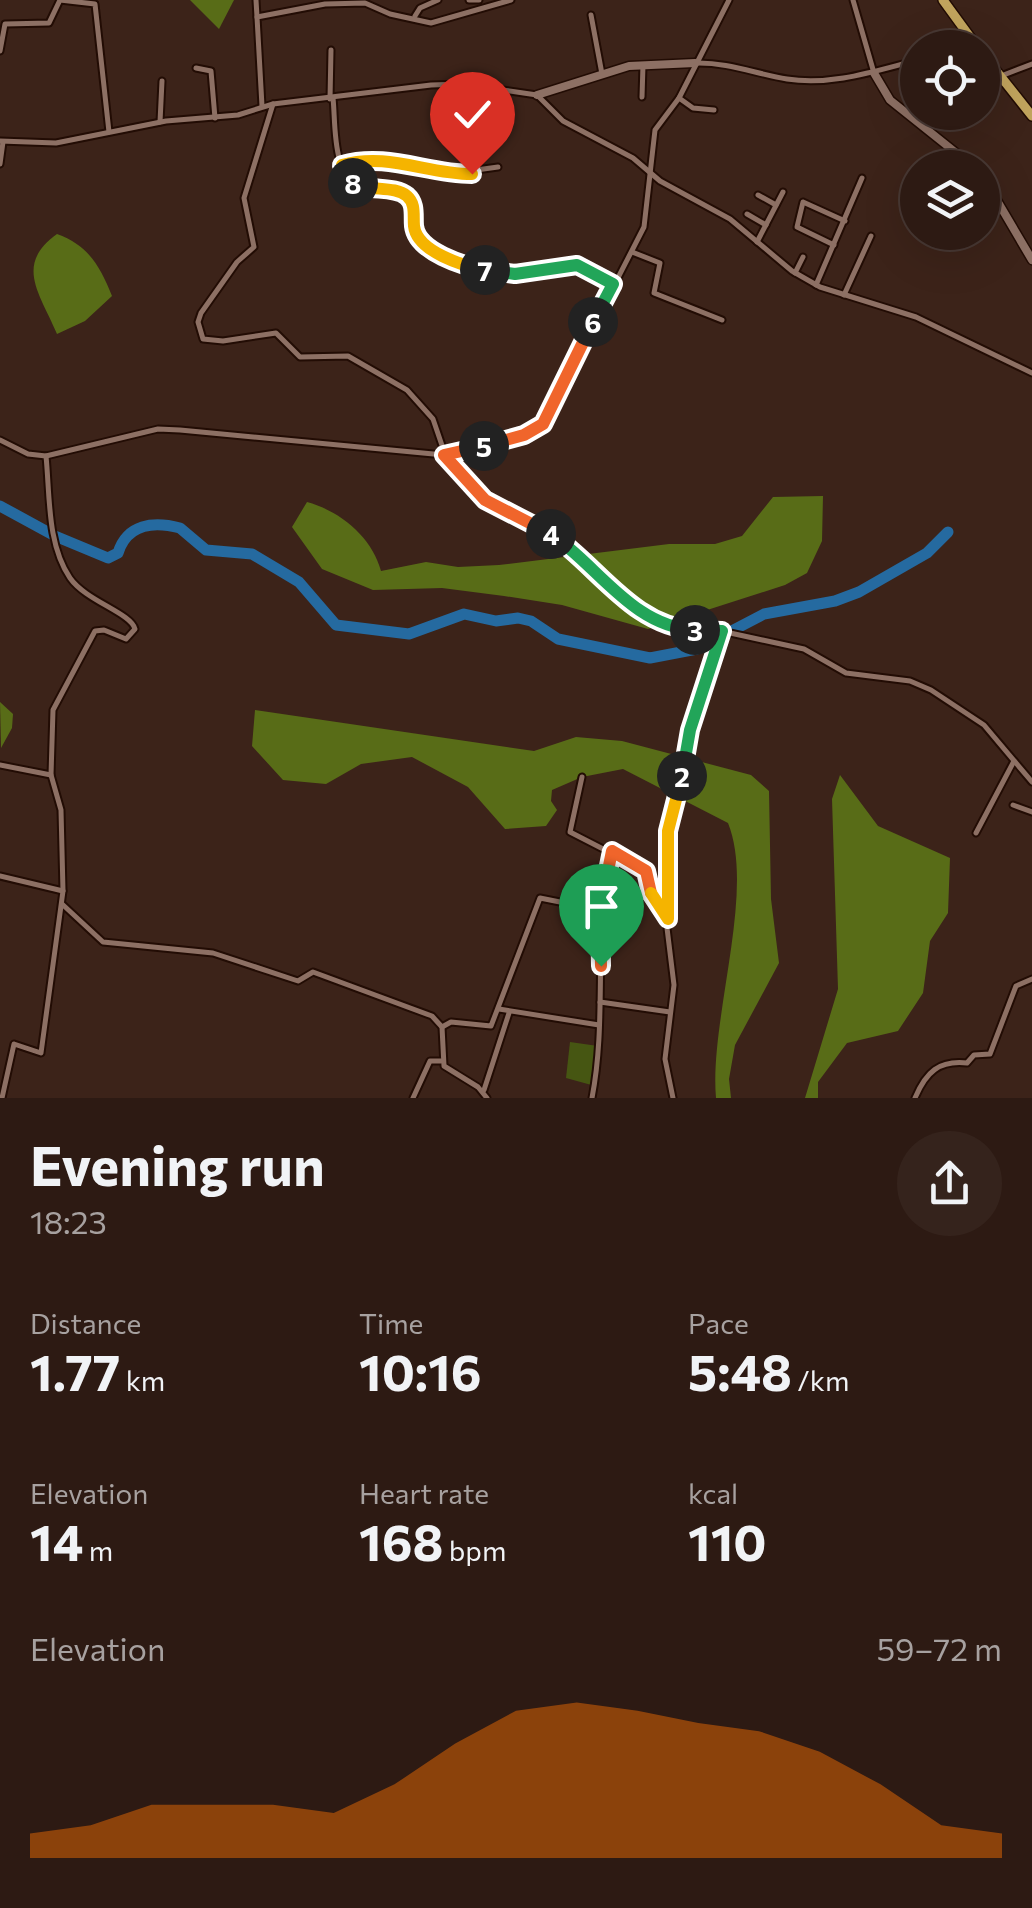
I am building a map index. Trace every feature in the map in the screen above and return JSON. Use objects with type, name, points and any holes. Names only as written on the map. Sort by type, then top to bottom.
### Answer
[{"type":"highway","points":[[943,0],[965,30]]},
{"type":"highway","points":[[1000,76],[1032,116]]},
{"type":"street","points":[[0,51],[5,24],[48,23],[60,0],[95,4],[108,132]]},
{"type":"street","points":[[256,0],[262,106]]},
{"type":"street","points":[[416,16],[426,4],[438,0]]},
{"type":"street","points":[[469,0],[480,0]]},
{"type":"street","points":[[0,440],[28,454],[46,456],[158,429],[444,455],[524,435],[543,424],[644,227],[655,130],[680,98],[728,0]]},
{"type":"street","points":[[853,0],[874,73],[890,100],[952,150]]},
{"type":"street","points":[[257,17],[325,4],[365,3],[390,14],[416,16],[430,23],[508,1]]},
{"type":"street","points":[[592,15],[602,74]]},
{"type":"street","points":[[331,50],[332,98],[346,176],[363,188],[404,193],[412,202],[414,230],[425,244],[466,266],[515,274],[577,265],[613,284]]},
{"type":"street","points":[[0,164],[1,141],[42,145],[160,122],[215,118],[273,104],[463,84],[537,95],[602,74],[696,62],[716,62],[814,81],[900,65]]},
{"type":"street","points":[[1000,76],[1032,64]]},
{"type":"street","points":[[642,98],[644,66]]},
{"type":"street","points":[[196,68],[211,71],[215,118]]},
{"type":"street","points":[[160,122],[162,81]]},
{"type":"street","points":[[537,95],[564,121],[730,219],[795,273],[816,285],[916,316],[1032,373]]},
{"type":"street","points":[[680,98],[693,108],[714,110]]},
{"type":"street","points":[[273,104],[244,198],[254,248],[237,262],[202,313],[198,322],[203,338],[223,341],[276,333],[300,356],[353,357],[418,399],[435,423],[444,455],[485,500],[556,536],[627,602],[649,616],[684,629],[722,631],[804,649],[858,676],[910,681],[931,690],[984,725],[1032,782]]},
{"type":"street","points":[[342,165],[382,158],[447,174],[498,167]]},
{"type":"street","points":[[816,285],[862,178]]},
{"type":"street","points":[[756,242],[783,192]]},
{"type":"street","points":[[758,194],[776,205]]},
{"type":"street","points":[[834,245],[797,227],[803,202],[845,221]]},
{"type":"street","points":[[1000,206],[1032,260]]},
{"type":"street","points":[[747,214],[766,225]]},
{"type":"street","points":[[844,294],[871,236]]},
{"type":"street","points":[[632,252],[660,263],[654,293],[722,320]]},
{"type":"street","points":[[795,273],[803,258]]},
{"type":"street","points":[[2,1098],[14,1044],[41,1053],[64,891],[61,810],[50,775],[54,705],[93,633],[104,630],[126,639],[135,630],[129,618],[85,596],[70,577],[56,546],[46,456]]},
{"type":"street","points":[[673,1098],[666,1059],[674,985],[668,919],[670,820],[690,730],[722,631]]},
{"type":"street","points":[[976,833],[1014,762]]},
{"type":"street","points":[[0,765],[50,775]]},
{"type":"street","points":[[582,777],[570,832],[646,871],[652,893],[668,919]]},
{"type":"street","points":[[1014,805],[1032,812]]},
{"type":"street","points":[[592,1098],[600,1002],[600,910],[612,851]]},
{"type":"street","points":[[0,876],[64,891]]},
{"type":"street","points":[[442,1027],[451,1022],[487,1028],[498,1009],[540,898],[600,910]]},
{"type":"street","points":[[62,904],[104,942],[212,952],[298,981],[313,972],[432,1016],[442,1027],[442,1061]]},
{"type":"street","points":[[915,1098],[928,1074],[942,1064],[965,1064],[974,1055],[990,1054],[1016,986],[1032,979]]},
{"type":"street","points":[[600,1002],[670,1012]]},
{"type":"street","points":[[498,1009],[599,1025]]},
{"type":"street","points":[[412,1098],[430,1061],[442,1061],[485,1095],[509,1012]]},
{"type":"green space","points":[[190,0],[234,0],[219,29]]},
{"type":"green space","points":[[57,234],[77,244],[92,258],[112,296],[85,321],[57,334],[38,293],[34,268],[36,257]]},
{"type":"green space","points":[[823,496],[822,541],[807,573],[785,585],[648,629],[562,605],[504,596],[442,588],[373,590],[322,569],[292,527],[307,502],[353,527],[370,547],[381,571],[426,562],[458,567],[499,565],[669,544],[715,544],[742,536],[773,497]]},
{"type":"green space","points":[[0,702],[13,714],[12,728],[1,748]]},
{"type":"green space","points":[[255,710],[534,751],[576,737],[622,741],[751,775],[769,791],[771,899],[779,963],[735,1045],[729,1079],[731,1098],[716,1098],[719,1032],[737,884],[728,823],[623,769],[582,777],[552,790],[551,801],[557,810],[546,826],[505,829],[468,787],[412,757],[361,764],[326,784],[283,780],[252,746]]},
{"type":"green space","points":[[840,775],[878,826],[950,858],[948,913],[930,941],[923,993],[898,1031],[847,1043],[818,1082],[818,1098],[805,1098],[838,989],[832,799]]},
{"type":"green space","points":[[570,1042],[598,1046],[595,1086],[566,1078]]},
{"type":"waterway","points":[[0,506],[55,536],[108,558],[118,553],[134,530],[151,525],[180,528],[206,550],[252,554],[299,582],[336,625],[409,634],[464,614],[496,621],[518,618],[531,621],[558,639],[650,658],[697,649],[764,614],[835,601],[859,592],[927,553],[948,532]]},
{"type":"route","points":[[472,174],[447,174],[382,158],[342,165],[346,176],[363,188],[404,193],[412,202],[414,230],[425,244],[466,266],[515,274],[577,265],[613,284],[543,424],[524,435],[444,455],[453,470],[485,500],[556,536],[627,602],[649,616],[684,629],[722,631],[690,730],[670,820],[668,919],[652,893],[646,871],[612,851],[600,910],[601,966]]}]
